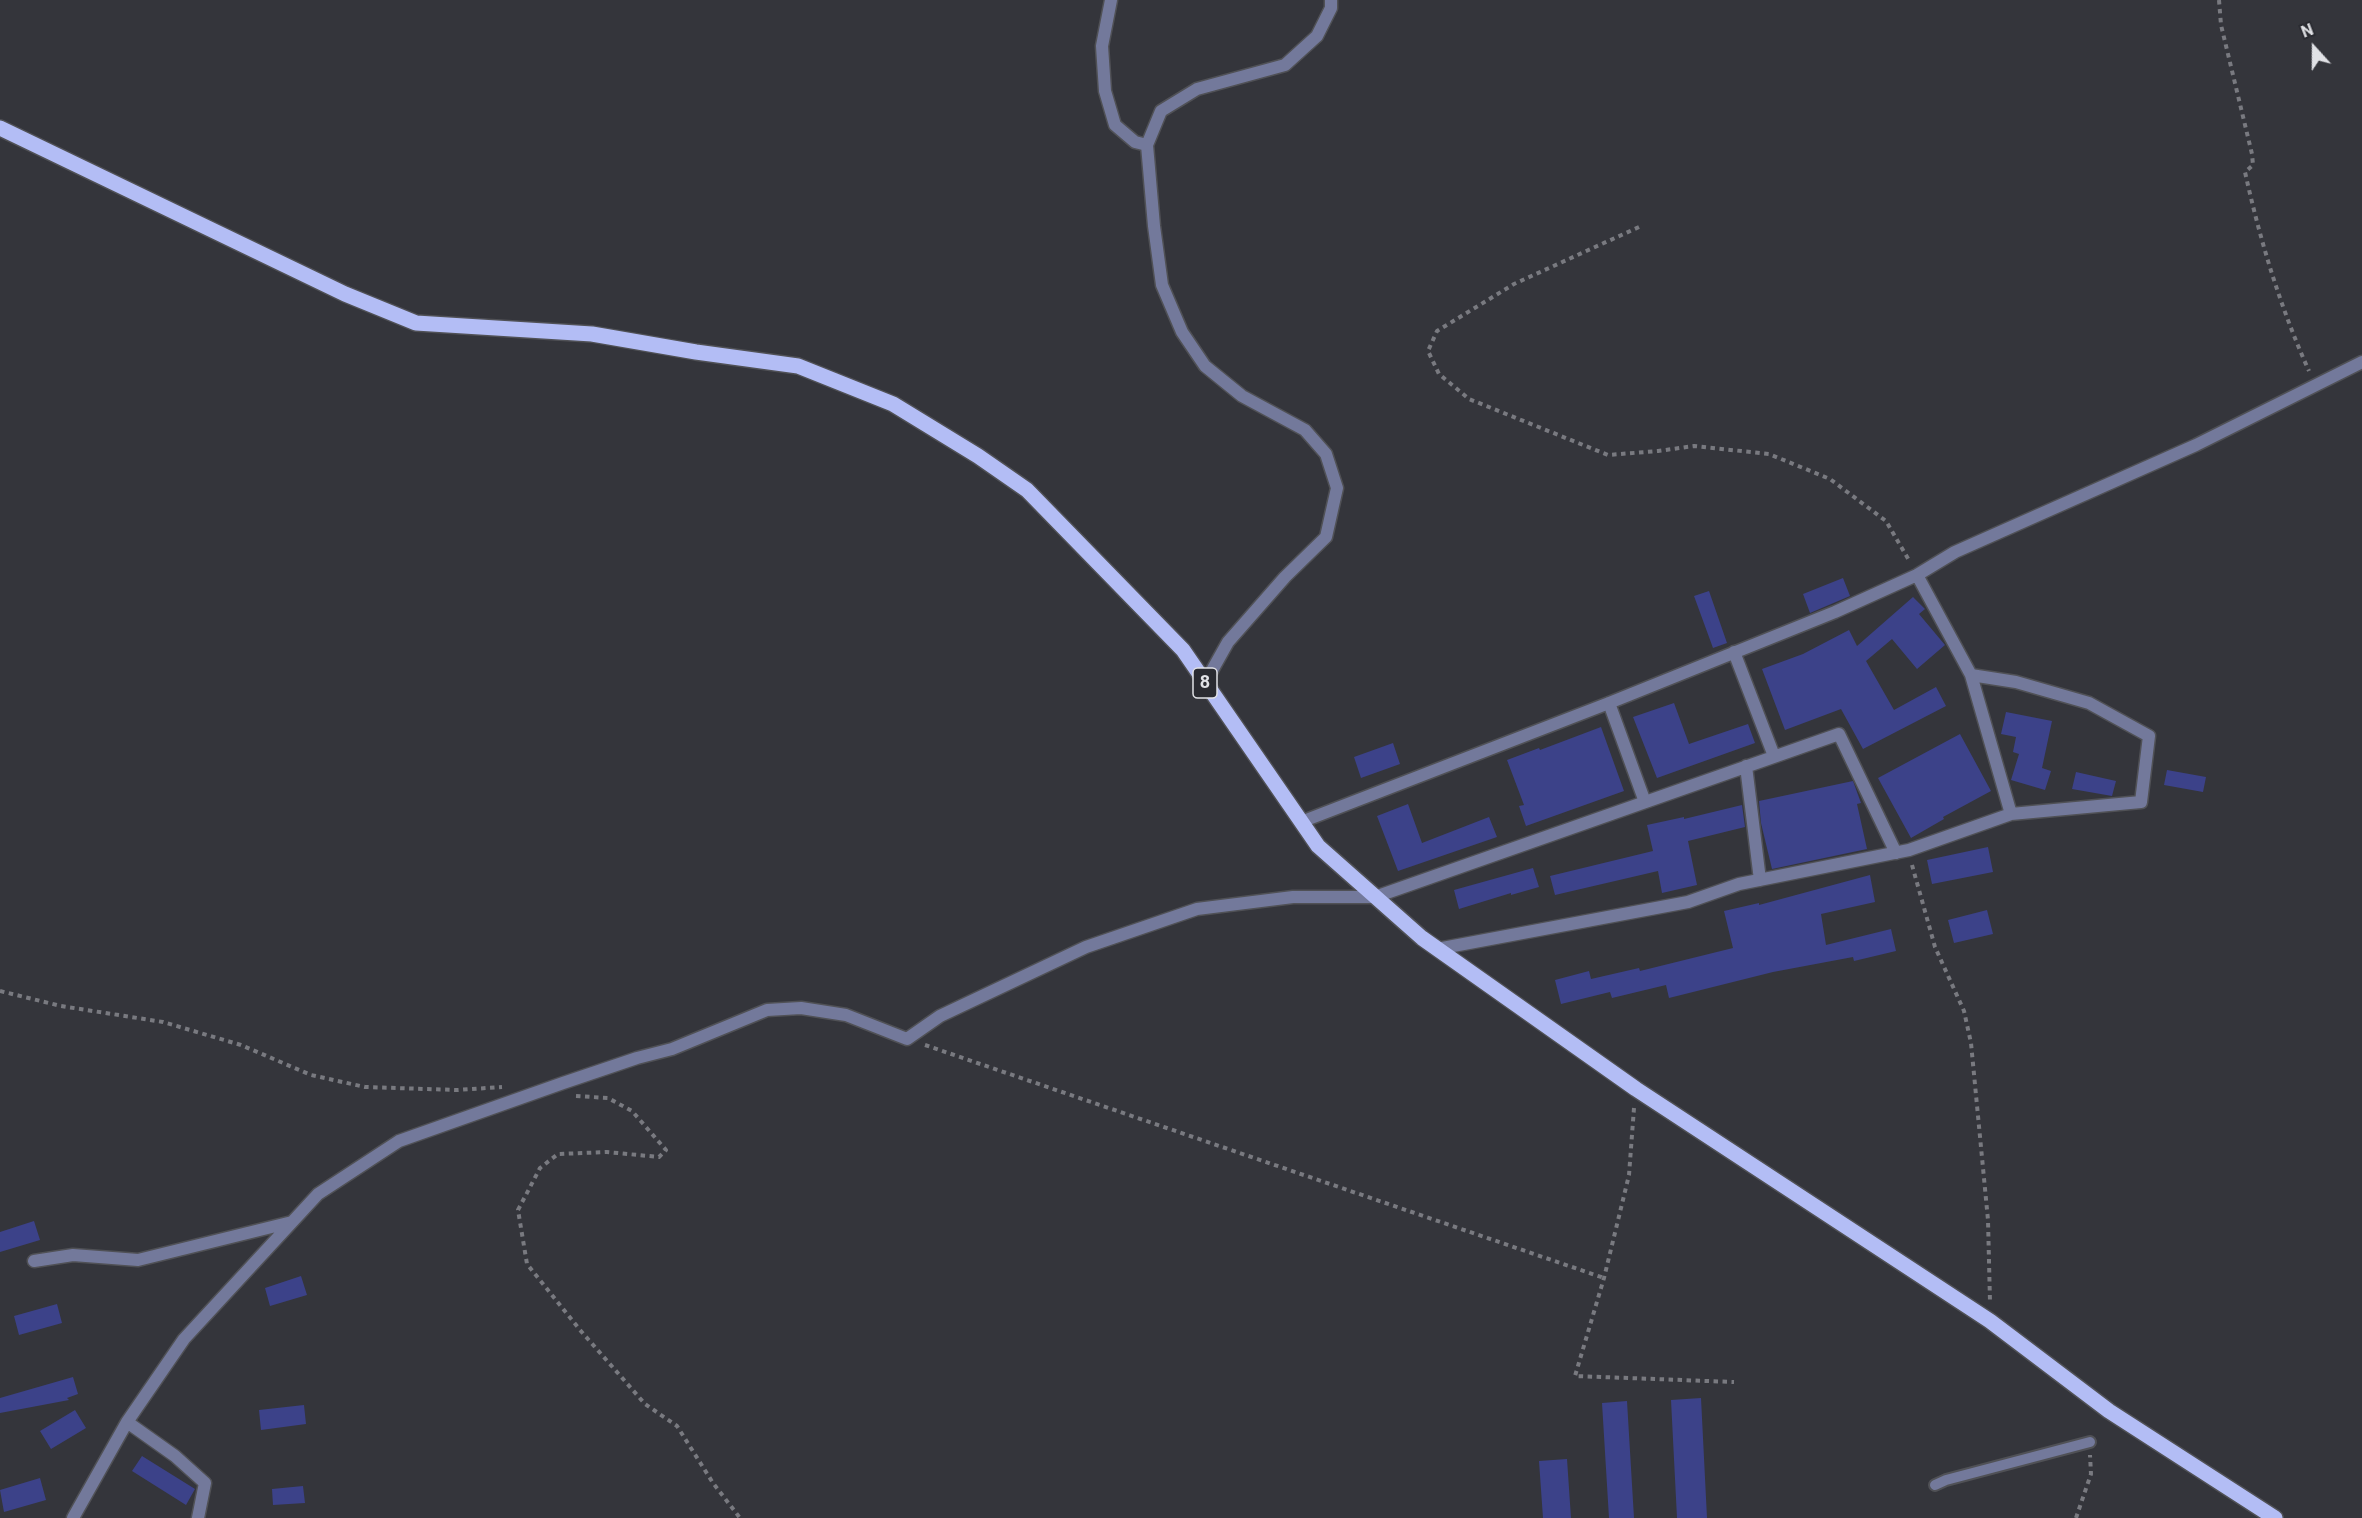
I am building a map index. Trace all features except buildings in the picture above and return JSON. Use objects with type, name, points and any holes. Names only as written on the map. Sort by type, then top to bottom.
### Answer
[{"type":"main road","name":"8","points":[[0,128],[345,294],[416,323],[592,334],[696,352],[798,366],[892,404],[978,456],[1027,490],[1183,650],[1318,846],[1437,949],[1636,1089],[1990,1321],[2109,1412],[2275,1518]]},
{"type":"street","points":[[1111,0],[1102,46],[1104,91],[1115,125],[1135,142],[1147,145]]},
{"type":"street","points":[[1205,683],[1228,642],[1285,577],[1326,537],[1337,488],[1326,454],[1305,430],[1242,396],[1204,366],[1182,332],[1162,285],[1147,145],[1161,111],[1197,89],[1285,65],[1317,36],[1331,8],[1331,0]]},
{"type":"street","points":[[1301,822],[1609,703],[1835,612],[1917,575],[1955,552],[2196,444],[2362,362]]},
{"type":"street","points":[[1917,575],[1971,675],[2011,814]]},
{"type":"street","points":[[1734,652],[1774,756]]},
{"type":"street","points":[[1437,949],[1688,902],[1739,884],[1909,850],[2011,814],[2141,802],[2149,736],[2090,703],[2016,682],[1971,675]]},
{"type":"street","points":[[1609,703],[1645,802]]},
{"type":"street","points":[[73,1518],[127,1422],[184,1339],[318,1194],[399,1141],[573,1079],[672,1049],[767,1010],[801,1008],[846,1015],[907,1039],[940,1016],[1086,947],[1197,909],[1293,897],[1375,897],[1839,734],[1896,853]]},
{"type":"street","points":[[1746,766],[1760,880]]},
{"type":"street","points":[[34,1261],[73,1255],[138,1260],[293,1222]]},
{"type":"street","points":[[127,1422],[175,1456],[205,1484],[198,1518]]},
{"type":"lane","points":[[1935,1485],[1946,1480],[2090,1442]]},
{"type":"path","points":[[2219,0],[2221,25],[2252,154],[2253,165],[2245,172],[2258,231],[2291,332],[2315,386]]},
{"type":"path","points":[[1639,227],[1514,284],[1437,331],[1428,351],[1439,374],[1469,399],[1608,455],[1694,446],[1769,454],[1830,479],[1886,520],[1917,575]]},
{"type":"path","points":[[1909,850],[1935,947],[1964,1011],[1971,1043],[1988,1220],[1990,1321]]},
{"type":"path","points":[[0,991],[61,1006],[163,1022],[241,1045],[311,1075],[364,1087],[456,1090],[504,1086]]},
{"type":"path","points":[[907,1039],[1604,1278]]},
{"type":"path","points":[[1636,1089],[1629,1175],[1604,1278],[1575,1376],[1734,1382]]},
{"type":"path","points":[[569,1096],[608,1098],[632,1111],[666,1150],[659,1157],[607,1152],[558,1154],[540,1168],[518,1210],[527,1264],[580,1330],[645,1404],[677,1426],[713,1483],[740,1518]]},
{"type":"path","points":[[2076,1518],[2091,1474],[2090,1442]]}]
